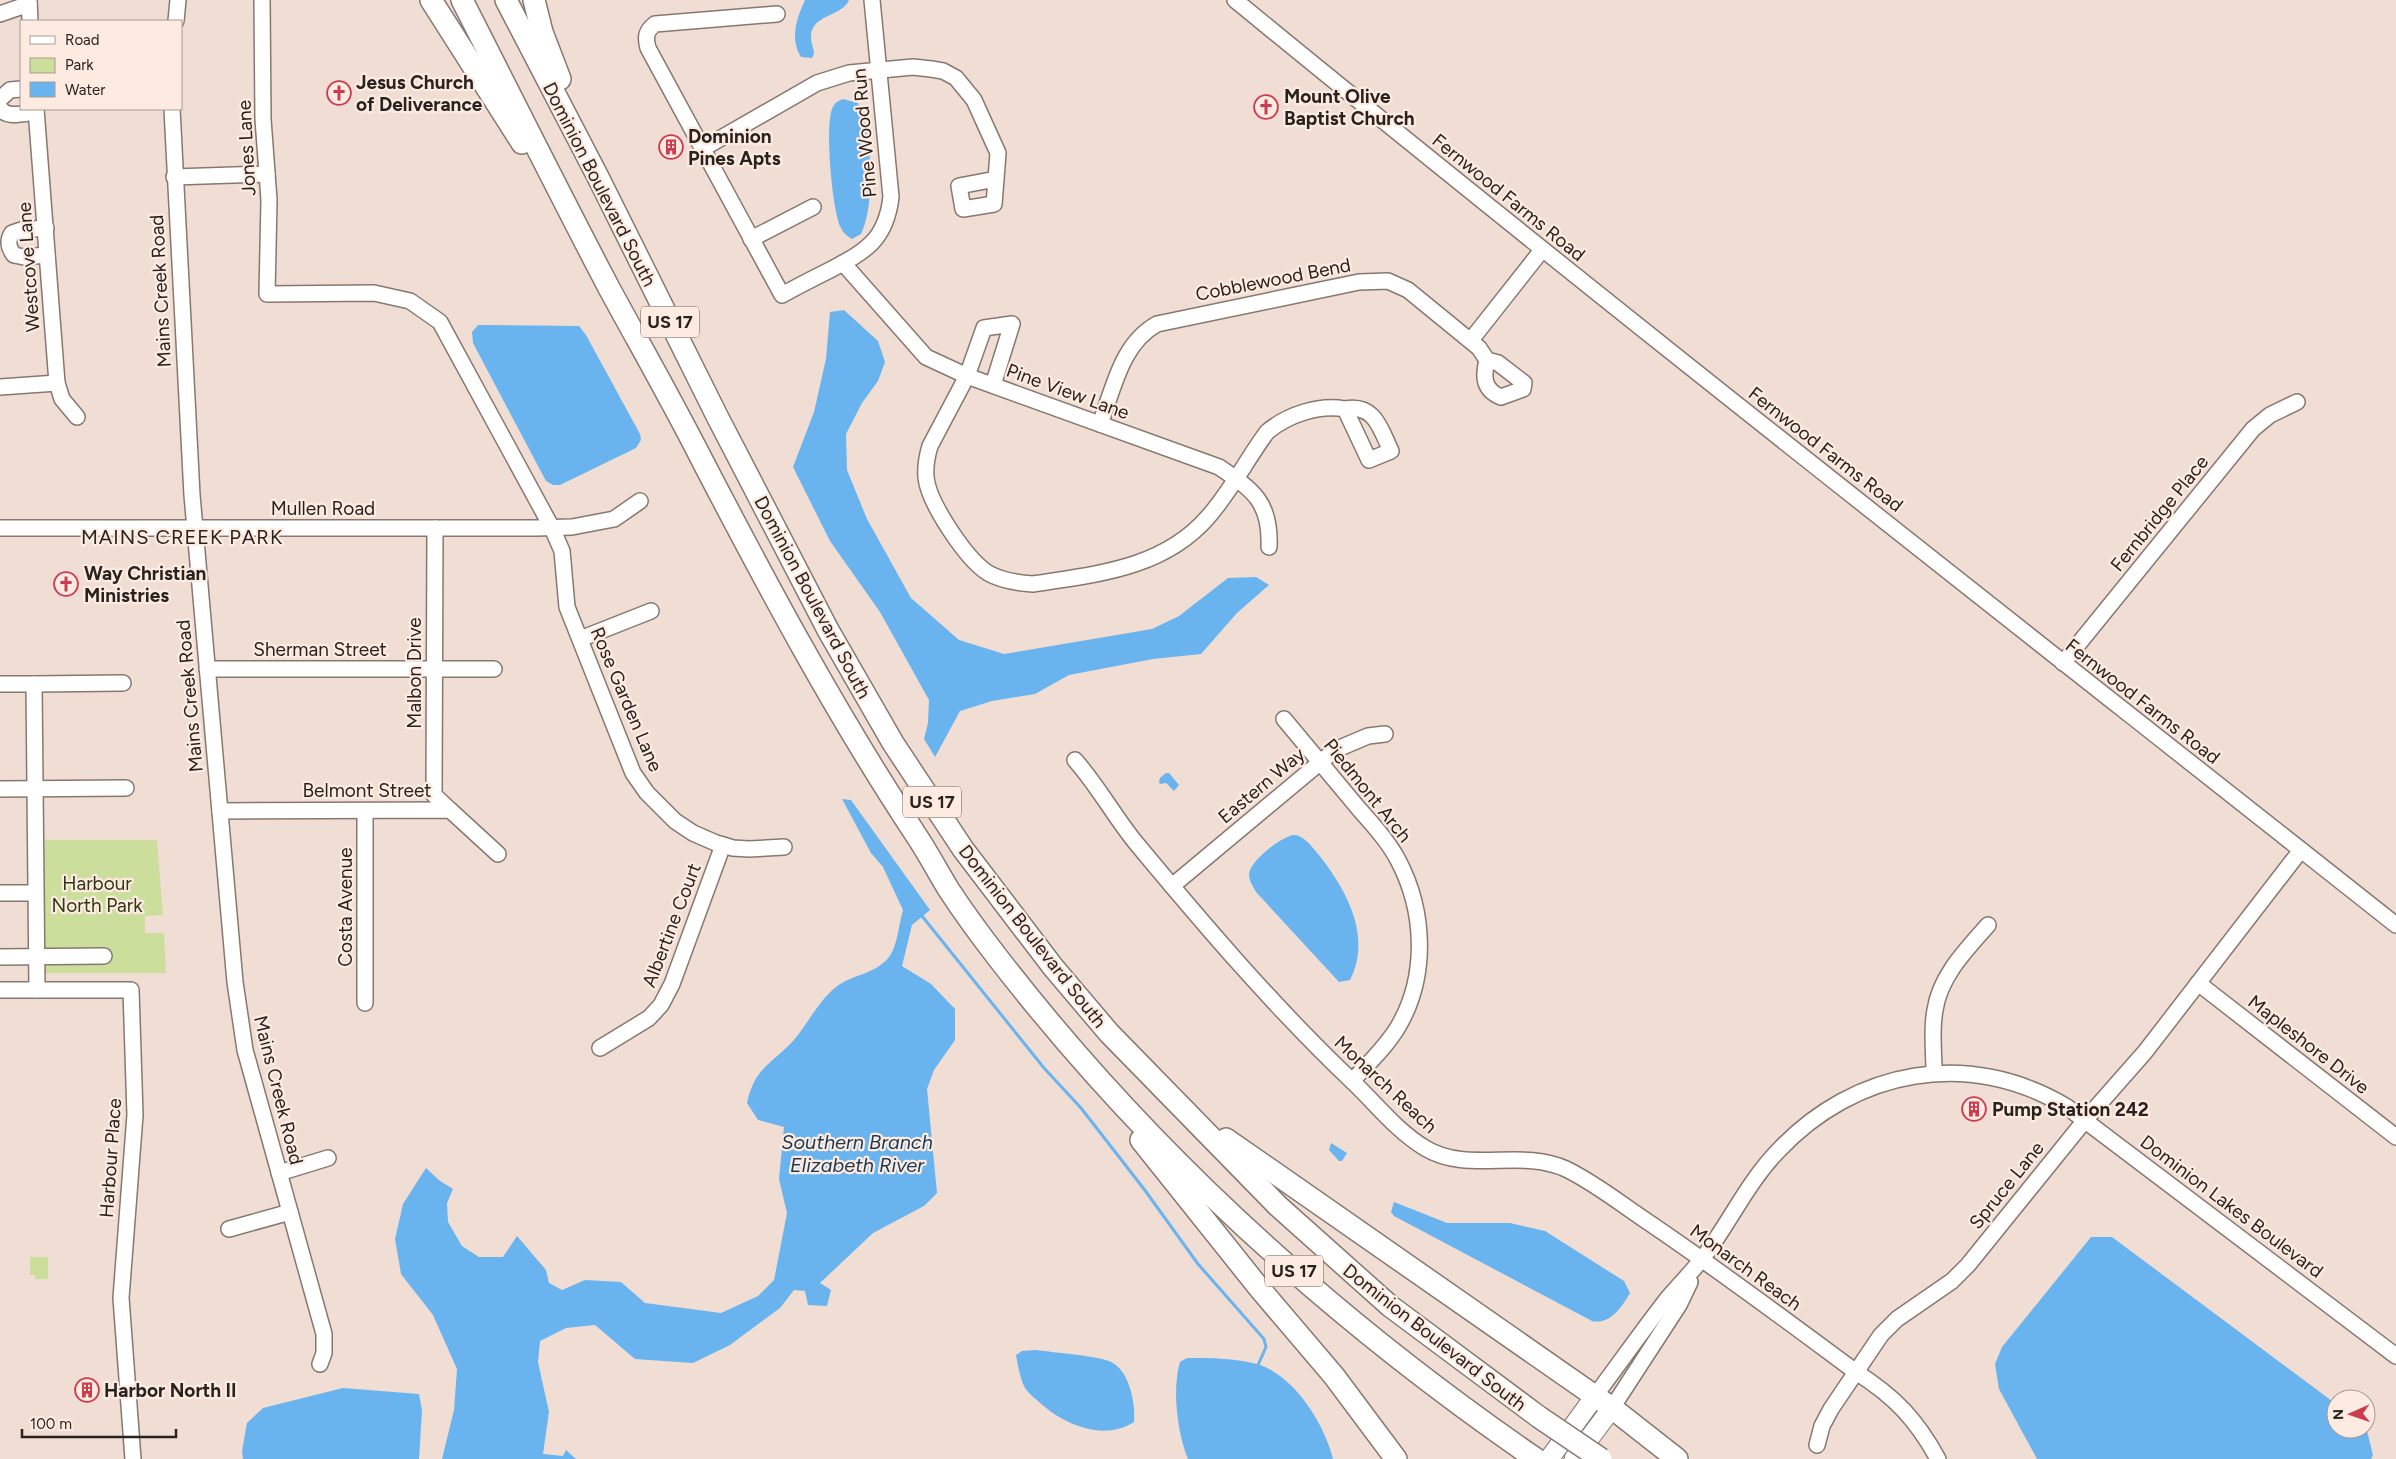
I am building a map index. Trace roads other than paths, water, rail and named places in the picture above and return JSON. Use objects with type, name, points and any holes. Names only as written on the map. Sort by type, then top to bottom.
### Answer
[{"type":"highway","points":[[431,0],[540,172],[607,284]]},
{"type":"highway","name":"Dominion Boulevard South","points":[[462,0],[607,284],[794,636],[888,794],[919,838],[950,892],[996,955],[1092,1073],[1204,1188],[1275,1254],[1428,1382],[1536,1459]]},
{"type":"highway","name":"Dominion Boulevard South","points":[[506,0],[598,177],[718,418],[810,596],[893,743],[963,849],[1108,1033],[1278,1206],[1412,1323],[1538,1417],[1601,1459]]},
{"type":"highway","points":[[534,0],[542,32],[598,177]]},
{"type":"highway","points":[[1092,1073],[1156,1160],[1260,1289],[1334,1376],[1396,1459]]},
{"type":"highway","points":[[1175,1102],[1348,1226],[1603,1402],[1677,1459]]},
{"type":"main road","points":[[1549,1459],[1603,1402]]},
{"type":"main road","points":[[1574,1459],[1603,1402]]},
{"type":"street","points":[[176,20],[178,0]]},
{"type":"street","name":"Jones Lane","points":[[262,0],[262,118],[269,200],[267,294]]},
{"type":"street","name":"Pine Wood Run","points":[[751,239],[782,295],[859,255],[881,232],[889,212],[890,196],[872,0]]},
{"type":"street","name":"Fernwood Farms Road","points":[[1235,0],[1542,250],[2063,664],[2396,925]]},
{"type":"street","points":[[0,14],[29,2],[30,20]]},
{"type":"street","points":[[777,14],[655,24],[648,30],[645,38],[648,48],[751,239],[814,207]]},
{"type":"street","points":[[702,149],[817,83],[849,73],[913,67],[949,74],[962,83],[974,100],[998,152],[996,179]]},
{"type":"street","points":[[0,99],[10,90],[20,89]]},
{"type":"street","points":[[0,108],[4,113],[9,114],[36,110]]},
{"type":"street","name":"Westcove Lane","points":[[36,110],[57,383],[62,399],[77,417]]},
{"type":"street","name":"Mains Creek Road","points":[[172,110],[174,177],[195,528],[235,982],[241,1032],[324,1334],[324,1353],[320,1364]]},
{"type":"street","points":[[174,177],[267,174]]},
{"type":"street","points":[[46,228],[21,230],[12,233],[8,239],[9,248],[14,255],[24,257],[47,255]]},
{"type":"street","points":[[1471,340],[1542,250]]},
{"type":"street","name":"Pine View Lane","points":[[843,263],[926,357],[966,376],[1219,467],[1236,478],[1246,485],[1262,503],[1268,519],[1270,547]]},
{"type":"street","name":"Cobblewood Bend","points":[[1100,424],[1130,346],[1146,330],[1162,322],[1359,282],[1375,280],[1395,283],[1408,290],[1471,340],[1487,360]]},
{"type":"street","name":"Rose Garden Lane","points":[[267,294],[374,293],[410,301],[440,322],[552,528],[562,551],[567,607],[633,774],[647,793],[675,821],[693,833],[723,845],[749,849],[784,847]]},
{"type":"street","points":[[992,385],[1012,324],[984,328],[966,376],[930,446],[926,458],[926,477],[929,491],[967,554],[989,573],[1001,579],[1033,584],[1105,573],[1141,563],[1176,545],[1199,527],[1220,502],[1267,432],[1276,424],[1294,415],[1335,408],[1345,409]]},
{"type":"street","points":[[0,387],[57,383]]},
{"type":"street","name":"Fernbridge Place","points":[[2063,664],[2253,429],[2270,415],[2297,402]]},
{"type":"street","name":"Mullen Road","points":[[0,528],[552,528],[614,519],[640,501]]},
{"type":"street","name":"Malbon Drive","points":[[435,528],[434,795],[450,810]]},
{"type":"street","points":[[580,639],[651,611]]},
{"type":"street","name":"Sherman Street","points":[[207,669],[494,669]]},
{"type":"street","points":[[0,684],[123,683]]},
{"type":"street","points":[[34,684],[37,990]]},
{"type":"street","name":"Piedmont Arch","points":[[1284,719],[1397,858],[1408,880],[1420,932],[1419,964],[1415,985],[1405,1014],[1384,1047],[1352,1081]]},
{"type":"street","name":"Eastern Way","points":[[1172,886],[1320,761],[1351,742],[1368,736],[1386,734]]},
{"type":"street","name":"Monarch Reach","points":[[1074,760],[1094,782],[1133,840],[1234,958],[1326,1057],[1414,1140],[1440,1156],[1480,1160],[1535,1160],[1564,1168],[1702,1258],[1856,1372],[1881,1388],[1904,1408],[1922,1430],[1938,1459]]},
{"type":"street","points":[[0,788],[126,788]]},
{"type":"street","name":"Belmont Street","points":[[220,810],[450,810],[498,854]]},
{"type":"street","name":"Costa Avenue","points":[[365,811],[365,1003]]},
{"type":"street","name":"Albertine Court","points":[[600,1048],[649,1018],[661,1005],[672,984],[723,845]]},
{"type":"street","name":"Spruce Lane","points":[[1817,1445],[1822,1426],[1831,1409],[1867,1352],[1897,1319],[1935,1295],[1968,1265],[2086,1120],[2145,1052],[2301,850]]},
{"type":"street","points":[[0,892],[35,893]]},
{"type":"street","points":[[1934,1072],[1934,1016],[1941,991],[1959,958],[1988,925]]},
{"type":"street","points":[[0,957],[104,956]]},
{"type":"street","name":"Mapleshore Drive","points":[[2198,983],[2396,1137]]},
{"type":"street","name":"Harbour Place","points":[[0,990],[131,990],[135,1115],[121,1298],[133,1459]]},
{"type":"street","name":"Dominion Lakes Boulevard","points":[[1603,1402],[1668,1299],[1702,1258],[1753,1182],[1777,1151],[1830,1107],[1859,1092],[1901,1078],[1934,1072],[1991,1078],[2022,1085],[2045,1094],[2086,1120],[2396,1356]]},
{"type":"street","points":[[279,1172],[328,1158]]},
{"type":"street","points":[[228,1229],[290,1212]]},
{"type":"street","name":"Dominion Lakes Boulevard","points":[[1603,1402],[1679,1304],[1702,1258]]},
{"type":"water","points":[[805,0],[849,0],[840,10],[816,24],[812,30],[811,38],[814,54],[812,58],[801,57],[795,36],[797,22]]},
{"type":"water","points":[[843,99],[858,103],[863,116],[869,149],[870,187],[866,221],[861,234],[852,239],[843,231],[838,219],[832,187],[829,150],[832,109],[838,101]]},
{"type":"water","points":[[844,310],[878,341],[885,362],[878,381],[862,403],[846,434],[847,470],[867,519],[911,598],[959,640],[1004,654],[1152,629],[1179,616],[1228,578],[1256,577],[1269,585],[1237,613],[1201,654],[1153,659],[1069,675],[1035,694],[992,701],[960,711],[935,757],[924,739],[928,723],[929,700],[880,612],[830,541],[793,467],[814,412],[826,359],[830,312]]},
{"type":"water","points":[[478,325],[579,326],[586,335],[640,434],[641,440],[636,448],[560,485],[553,485],[546,481],[473,343],[472,332]]},
{"type":"water","points":[[1169,773],[1179,785],[1174,791],[1166,783],[1160,784],[1159,782],[1160,778]]},
{"type":"water","name":"Southern Branch Elizabeth River","points":[[842,799],[851,800],[930,910],[912,925],[902,966],[931,984],[955,1009],[955,1040],[934,1070],[927,1089],[937,1193],[924,1206],[873,1233],[820,1283],[831,1290],[827,1306],[808,1305],[805,1291],[794,1290],[780,1308],[730,1345],[693,1363],[635,1359],[595,1325],[566,1328],[540,1341],[538,1362],[549,1412],[543,1454],[563,1456],[566,1450],[576,1459],[442,1459],[454,1410],[457,1369],[433,1315],[401,1274],[395,1239],[403,1204],[426,1168],[440,1181],[453,1189],[447,1203],[448,1222],[462,1246],[479,1257],[503,1257],[517,1236],[546,1270],[549,1283],[562,1290],[585,1280],[621,1282],[645,1303],[721,1313],[758,1296],[774,1280],[787,1213],[779,1179],[784,1127],[758,1120],[747,1103],[751,1090],[761,1071],[798,1035],[830,992],[842,983],[873,970],[886,961],[895,944],[903,910],[883,867],[871,853]]},
{"type":"water","points":[[1293,835],[1304,839],[1319,855],[1339,884],[1353,914],[1358,947],[1356,963],[1350,980],[1339,982],[1256,892],[1250,881],[1249,874],[1251,868],[1260,856],[1274,845]]},
{"type":"water","points":[[1331,1143],[1347,1153],[1342,1161],[1339,1161],[1329,1150]]},
{"type":"water","points":[[1394,1202],[1447,1223],[1510,1223],[1545,1231],[1624,1281],[1630,1293],[1610,1318],[1598,1322],[1592,1321],[1394,1216],[1391,1212]]},
{"type":"water","points":[[2091,1237],[2112,1237],[2326,1397],[2326,1439],[2369,1439],[2373,1455],[2371,1459],[2037,1459],[1999,1389],[1995,1364],[2002,1347]]},
{"type":"water","points":[[1036,1350],[1093,1357],[1116,1365],[1122,1371],[1130,1387],[1134,1406],[1134,1422],[1122,1428],[1097,1430],[1071,1423],[1049,1410],[1026,1390],[1018,1368],[1016,1355],[1022,1351]]},
{"type":"water","points":[[1187,1358],[1243,1361],[1260,1365],[1273,1371],[1297,1391],[1307,1404],[1323,1431],[1333,1459],[1188,1459],[1181,1437],[1176,1397],[1180,1362]]},
{"type":"water","points":[[343,1388],[419,1394],[422,1410],[419,1459],[243,1459],[242,1451],[247,1423],[263,1408]]},
{"type":"waterway","points":[[922,916],[1044,1068],[1081,1108],[1144,1189],[1198,1264],[1264,1339],[1266,1347],[1258,1365]]},
{"type":"place","name":"Jesus Church of Deliverance","points":[[339,93]]},
{"type":"place","name":"Mount Olive Baptist Church","points":[[1266,107]]},
{"type":"place","name":"Dominion Pines Apts","points":[[671,147]]},
{"type":"place","name":"Way Christian Ministries","points":[[66,584]]},
{"type":"place","name":"Pump Station 242","points":[[1974,1109]]},
{"type":"place","name":"Harbor North II","points":[[87,1390]]},
{"type":"district","name":"MAINS CREEK PARK","points":[[182,537]]},
{"type":"park label","name":"Harbour North Park","points":[[97,894]]}]
